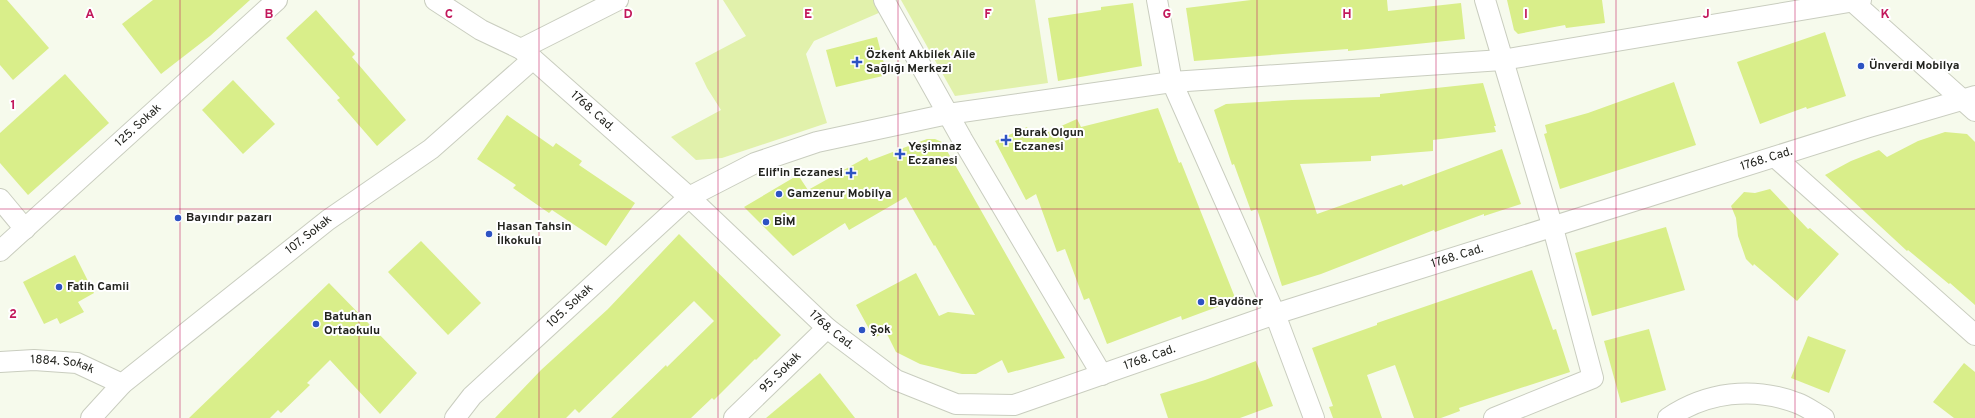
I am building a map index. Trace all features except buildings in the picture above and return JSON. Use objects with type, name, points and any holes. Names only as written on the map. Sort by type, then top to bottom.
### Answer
[{"type":"street","name":"125. Sokak","points":[[0,251],[276,0]]},
{"type":"street","name":"1768. Cad.","points":[[435,0],[481,30],[527,54],[689,197],[827,328],[896,380],[956,404],[1017,412],[1102,374],[1275,314],[1553,228],[1775,157],[1970,102]]},
{"type":"street","name":"107. Sokak","points":[[90,418],[122,384],[328,220],[431,149],[527,54],[618,0]]},
{"type":"street","points":[[884,0],[948,114],[1102,374]]},
{"type":"street","points":[[1157,0],[1172,82],[1275,314],[1314,418]]},
{"type":"street","points":[[1485,0],[1553,228],[1593,378],[1494,418]]},
{"type":"street","points":[[1855,1],[1970,102]]},
{"type":"street","name":"105. Sokak","points":[[455,418],[472,396],[689,197],[755,163],[817,142],[948,114],[1172,82],[1502,60],[1855,1]]},
{"type":"street","points":[[1775,157],[1975,335]]},
{"type":"street","points":[[0,199],[25,229]]},
{"type":"street","name":"95. Sokak","points":[[734,418],[827,328]]},
{"type":"street","name":"1884. Sokak","points":[[0,362],[34,360],[77,363],[122,384]]},
{"type":"street","points":[[1668,418],[1694,403],[1724,394],[1765,394],[1798,403],[1824,418]]},
{"type":"green space","points":[[723,0],[874,0],[881,12],[814,41],[806,54],[827,123],[722,158],[696,160],[671,137],[721,110],[707,88],[695,63],[746,36]]},
{"type":"green space","points":[[901,0],[1035,0],[1048,83],[955,96]]},
{"type":"place","name":"Özkent Akbilek Aile Sağlığı Merkezi","points":[[857,62]]},
{"type":"place","name":"Ünverdi Mobilya","points":[[1861,66]]},
{"type":"place","name":"Burak Olgun Eczanesi","points":[[1006,140]]},
{"type":"place","name":"Yeşimnaz Eczanesi","points":[[900,154]]},
{"type":"place","name":"Elif'in Eczanesi","points":[[851,173]]},
{"type":"place","name":"Gamzenur Mobilya","points":[[779,194]]},
{"type":"place","name":"Bayındır pazarı","points":[[178,218]]},
{"type":"place","name":"BİM","points":[[766,222]]},
{"type":"place","name":"Hasan Tahsin İlkokulu","points":[[489,234]]},
{"type":"place","name":"Fatih Camii","points":[[59,287]]},
{"type":"place","name":"Baydöner","points":[[1201,302]]},
{"type":"place","name":"Batuhan Ortaokulu","points":[[316,324]]},
{"type":"place","name":"Şok","points":[[862,330]]}]
